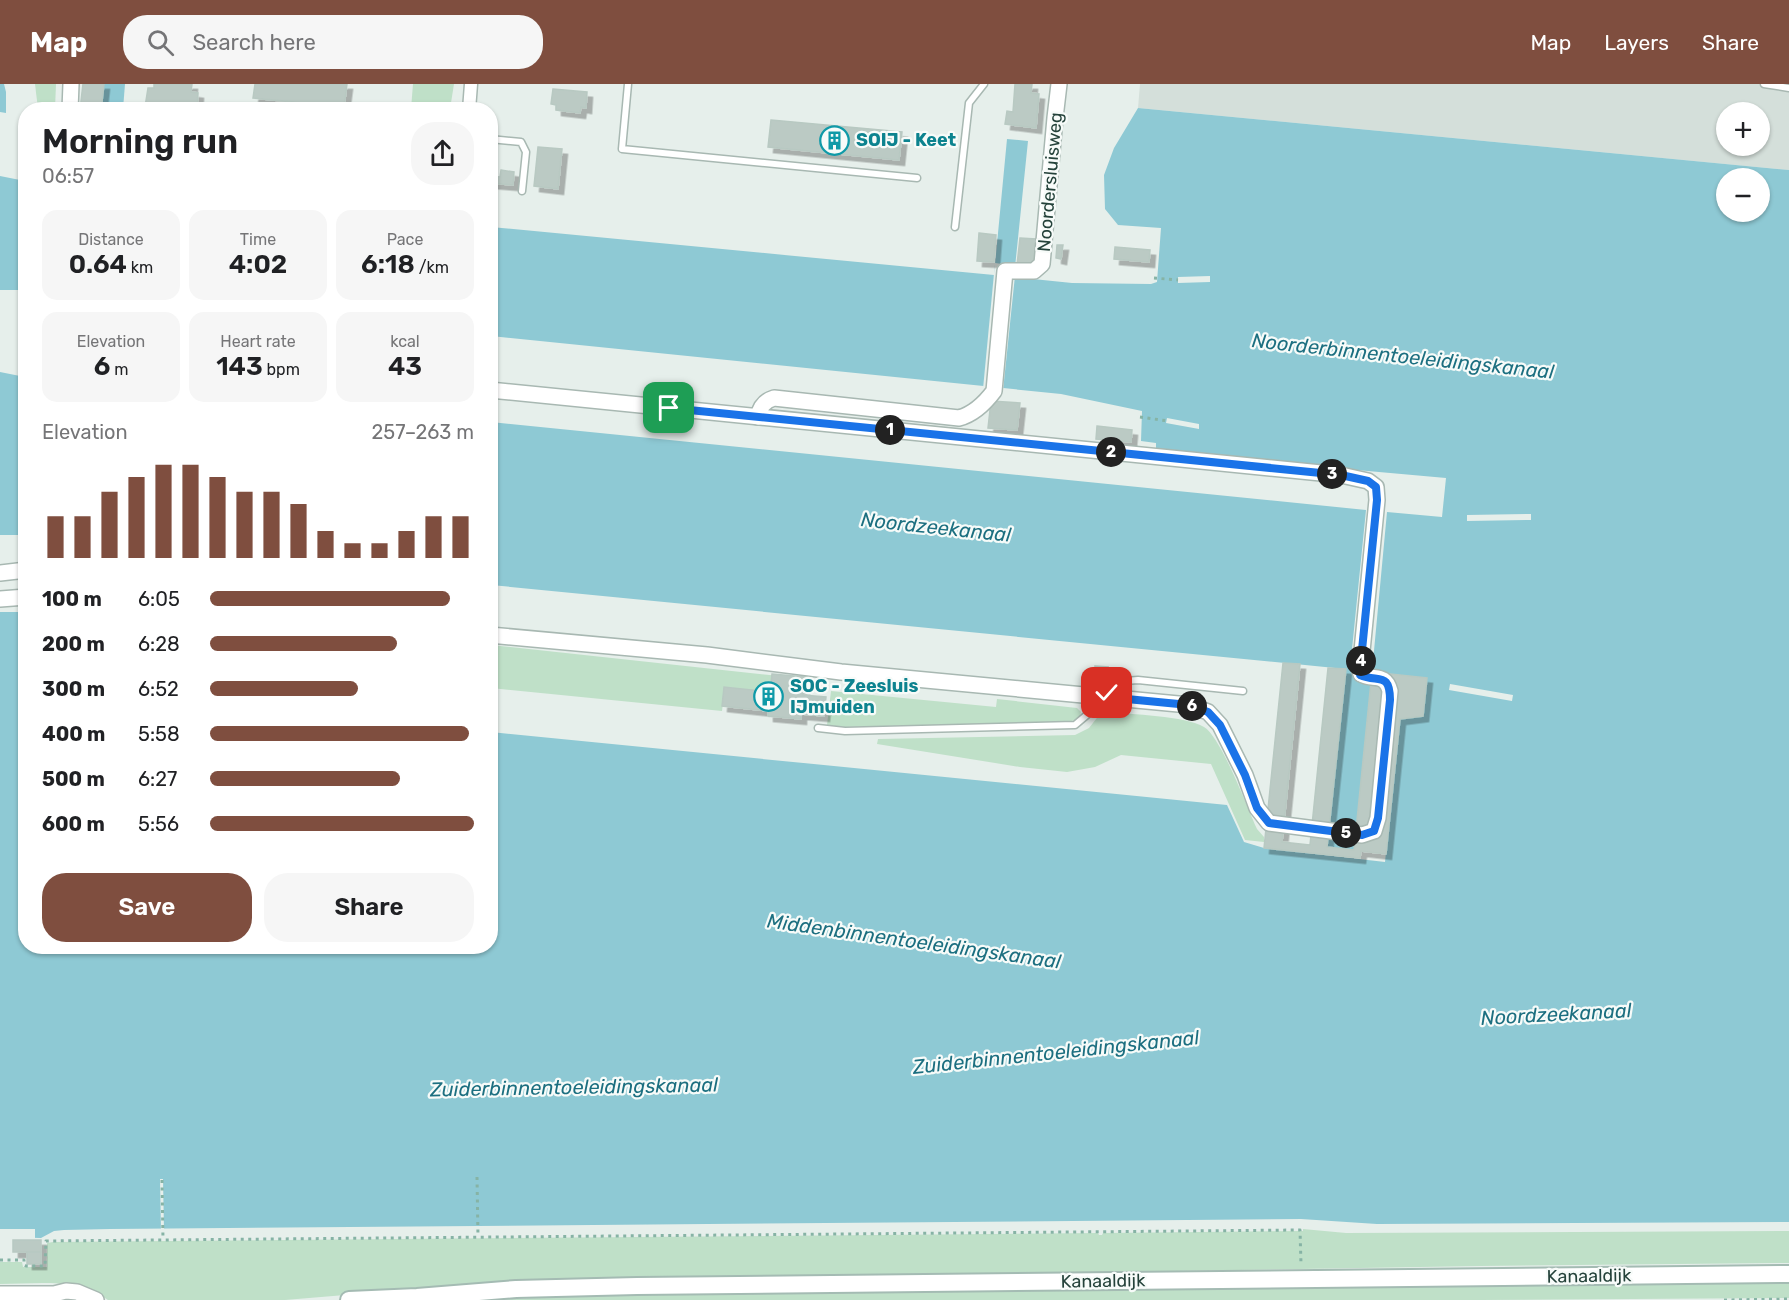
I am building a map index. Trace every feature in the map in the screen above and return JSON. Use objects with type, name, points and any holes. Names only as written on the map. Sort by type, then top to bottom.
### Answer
[{"type":"main road","name":"Kanaaldijk","points":[[349,1300],[413,1299],[516,1289],[637,1286],[1789,1274]]},
{"type":"street","points":[[70,102],[71,84]]},
{"type":"street","points":[[470,102],[471,84]]},
{"type":"street","name":"Noordersluisweg","points":[[758,417],[762,405],[774,398],[959,418],[969,416],[986,401],[994,391],[1005,270],[1034,271],[1042,264],[1059,84]]},
{"type":"street","points":[[498,391],[1341,475],[1368,481],[1376,487],[1377,500],[1360,675],[1382,678],[1388,684],[1390,700],[1378,818],[1374,831],[1362,835],[1269,823],[1257,808],[1245,775],[1220,725],[1208,712],[1189,705],[498,636]]},
{"type":"street","points":[[0,573],[18,571]]},
{"type":"street","points":[[0,599],[18,598]]},
{"type":"street","points":[[0,1294],[59,1297],[66,1292],[77,1292],[96,1300]]},
{"type":"lane","points":[[628,84],[622,149],[917,178]]},
{"type":"lane","points":[[955,227],[969,103],[984,84]]},
{"type":"lane","points":[[1764,84],[1789,88]]},
{"type":"lane","points":[[498,140],[521,142],[526,152],[522,191]]},
{"type":"lane","points":[[818,728],[845,731],[1075,725],[1088,714],[1099,696],[1125,681],[1138,680],[1243,691]]},
{"type":"path","points":[[1154,278],[1178,280]]},
{"type":"path","points":[[1140,417],[1168,421]]},
{"type":"path","points":[[477,1177],[478,1237]]},
{"type":"path","points":[[162,1180],[163,1240]]},
{"type":"path","points":[[0,1260],[24,1260],[24,1266],[45,1266],[46,1241],[1300,1230],[1301,1264]]},
{"type":"path","points":[[1724,1300],[1789,1299]]},
{"type":"shaded area","points":[[1140,84],[1789,84],[1789,170],[1138,108]]},
{"type":"green space","points":[[35,84],[56,84],[55,102],[37,102]]},
{"type":"green space","points":[[413,84],[454,84],[451,102],[412,102]]},
{"type":"green space","points":[[498,646],[779,676],[778,682],[770,682],[769,692],[725,687],[722,711],[498,689]]},
{"type":"green space","points":[[831,691],[996,707],[997,699],[1077,708],[1081,712],[1079,719],[1068,722],[844,727],[827,725]]},
{"type":"green space","points":[[1107,712],[1184,720],[1204,727],[1211,733],[1226,758],[1257,829],[1264,837],[1264,842],[1245,840],[1211,764],[1121,755],[1095,767],[1067,772],[1020,767],[877,744],[878,739],[1075,735],[1089,728],[1100,714]]},
{"type":"green space","points":[[1303,1229],[1346,1233],[1789,1231],[1789,1263],[501,1282],[285,1300],[108,1300],[96,1293],[70,1285],[0,1284],[0,1262],[22,1262],[23,1267],[47,1267],[47,1243],[53,1242],[1098,1233],[1102,1235],[1103,1233],[1303,1231]]},
{"type":"green space","points":[[1789,1281],[1789,1298],[493,1300],[587,1295]]},
{"type":"water","points":[[0,84],[4,84],[6,92],[6,113],[0,112]]},
{"type":"water","points":[[104,84],[125,84],[124,102],[103,102]]},
{"type":"water","points":[[1138,108],[1768,168],[1716,168],[1716,222],[1770,222],[1770,168],[1789,170],[1789,1222],[1377,1224],[1301,1219],[110,1229],[54,1231],[41,1238],[0,1237],[0,612],[18,612],[18,954],[498,954],[498,733],[1227,805],[1244,842],[1264,848],[1385,862],[1400,719],[1423,716],[1427,678],[1372,672],[1387,512],[1442,517],[1446,478],[1156,452],[1156,443],[1141,441],[1142,411],[1061,394],[498,337],[498,228],[994,275],[1007,139],[1028,141],[1014,277],[1072,283],[1151,284],[1157,282],[1161,228],[1118,225],[1105,209],[1104,175],[1114,148]],"holes":[[[1210,276],[1210,282],[1178,283],[1178,277]],[[1167,418],[1199,424],[1199,429],[1166,423]],[[1531,514],[1531,520],[1467,521],[1467,515]],[[1450,684],[1513,695],[1512,701],[1449,690]]]},
{"type":"water","points":[[0,176],[18,180],[18,290],[0,290]]},
{"type":"water","points":[[0,372],[18,376],[18,535],[0,535]]},
{"type":"water","name":"Noordzeekanaal","points":[[498,423],[1366,510],[1350,669],[1372,672],[1354,850],[1327,847],[1345,669],[498,586]]},
{"type":"pier","points":[[995,263],[1016,266],[1003,391],[983,389]]},
{"type":"pier","points":[[160,1179],[163,1179],[164,1231],[161,1231]]},
{"type":"pier","points":[[0,1229],[35,1229],[35,1239],[0,1240]]},
{"type":"building","points":[[83,84],[104,84],[102,102],[81,102]]},
{"type":"building","points":[[154,84],[192,84],[191,92],[198,93],[197,102],[146,102],[148,88],[154,88]]},
{"type":"building","points":[[255,84],[347,84],[345,102],[293,102],[253,98]]},
{"type":"building","points":[[1015,84],[1032,84],[1031,93],[1039,94],[1036,128],[1005,124],[1007,111],[1013,112]]},
{"type":"building","points":[[553,89],[587,92],[586,108],[581,107],[580,113],[556,110],[556,105],[551,104]]},
{"type":"building","name":"SOIJ - Keet","points":[[771,120],[902,132],[899,160],[768,147]]},
{"type":"building","points":[[538,147],[562,149],[558,189],[534,186]]},
{"type":"building","points":[[501,170],[514,172],[513,185],[498,184],[498,177],[500,177]]},
{"type":"building","points":[[979,233],[996,235],[994,262],[977,261]]},
{"type":"building","points":[[1020,238],[1036,239],[1034,266],[1017,265]]},
{"type":"building","points":[[1057,245],[1063,245],[1061,259],[1056,258]]},
{"type":"building","points":[[1115,247],[1150,250],[1149,262],[1114,259]]},
{"type":"building","points":[[991,401],[1020,403],[1017,430],[988,428]]},
{"type":"building","points":[[1097,426],[1132,430],[1131,442],[1096,439]]},
{"type":"building","points":[[1283,663],[1300,664],[1282,842],[1310,845],[1328,668],[1346,669],[1327,847],[1354,850],[1372,672],[1427,678],[1423,716],[1400,719],[1386,854],[1361,851],[1360,858],[1264,848]]},
{"type":"building","points":[[1095,666],[1108,667],[1107,681],[1093,680]]},
{"type":"building","name":"SOC - Zeesluis IJmuiden","points":[[772,674],[805,677],[803,695],[826,697],[824,716],[801,714],[801,719],[768,716],[768,711],[722,706],[724,687],[770,692]]},
{"type":"building","points":[[13,1240],[41,1240],[41,1252],[13,1252]]},
{"type":"building","points":[[27,1252],[41,1252],[41,1264],[27,1264]]},
{"type":"place","name":"SOIJ - Keet","points":[[835,140]]},
{"type":"place","name":"SOC - Zeesluis IJmuiden","points":[[769,696]]},
{"type":"route","points":[[669,408],[1341,475],[1368,481],[1376,487],[1377,500],[1360,675],[1382,678],[1388,684],[1390,700],[1378,818],[1374,831],[1362,835],[1269,823],[1257,808],[1245,775],[1220,725],[1208,712],[1189,705],[1106,697],[1107,693]]},
{"type":"water label","name":"Noorderbinnentoeleidingskanaal","points":[[1403,356]]},
{"type":"water label","name":"Middenbinnentoeleidingskanaal","points":[[914,941]]},
{"type":"water label","name":"Zuiderbinnentoeleidingskanaal","points":[[1056,1052]]},
{"type":"water label","name":"Zuiderbinnentoeleidingskanaal","points":[[574,1087]]}]
